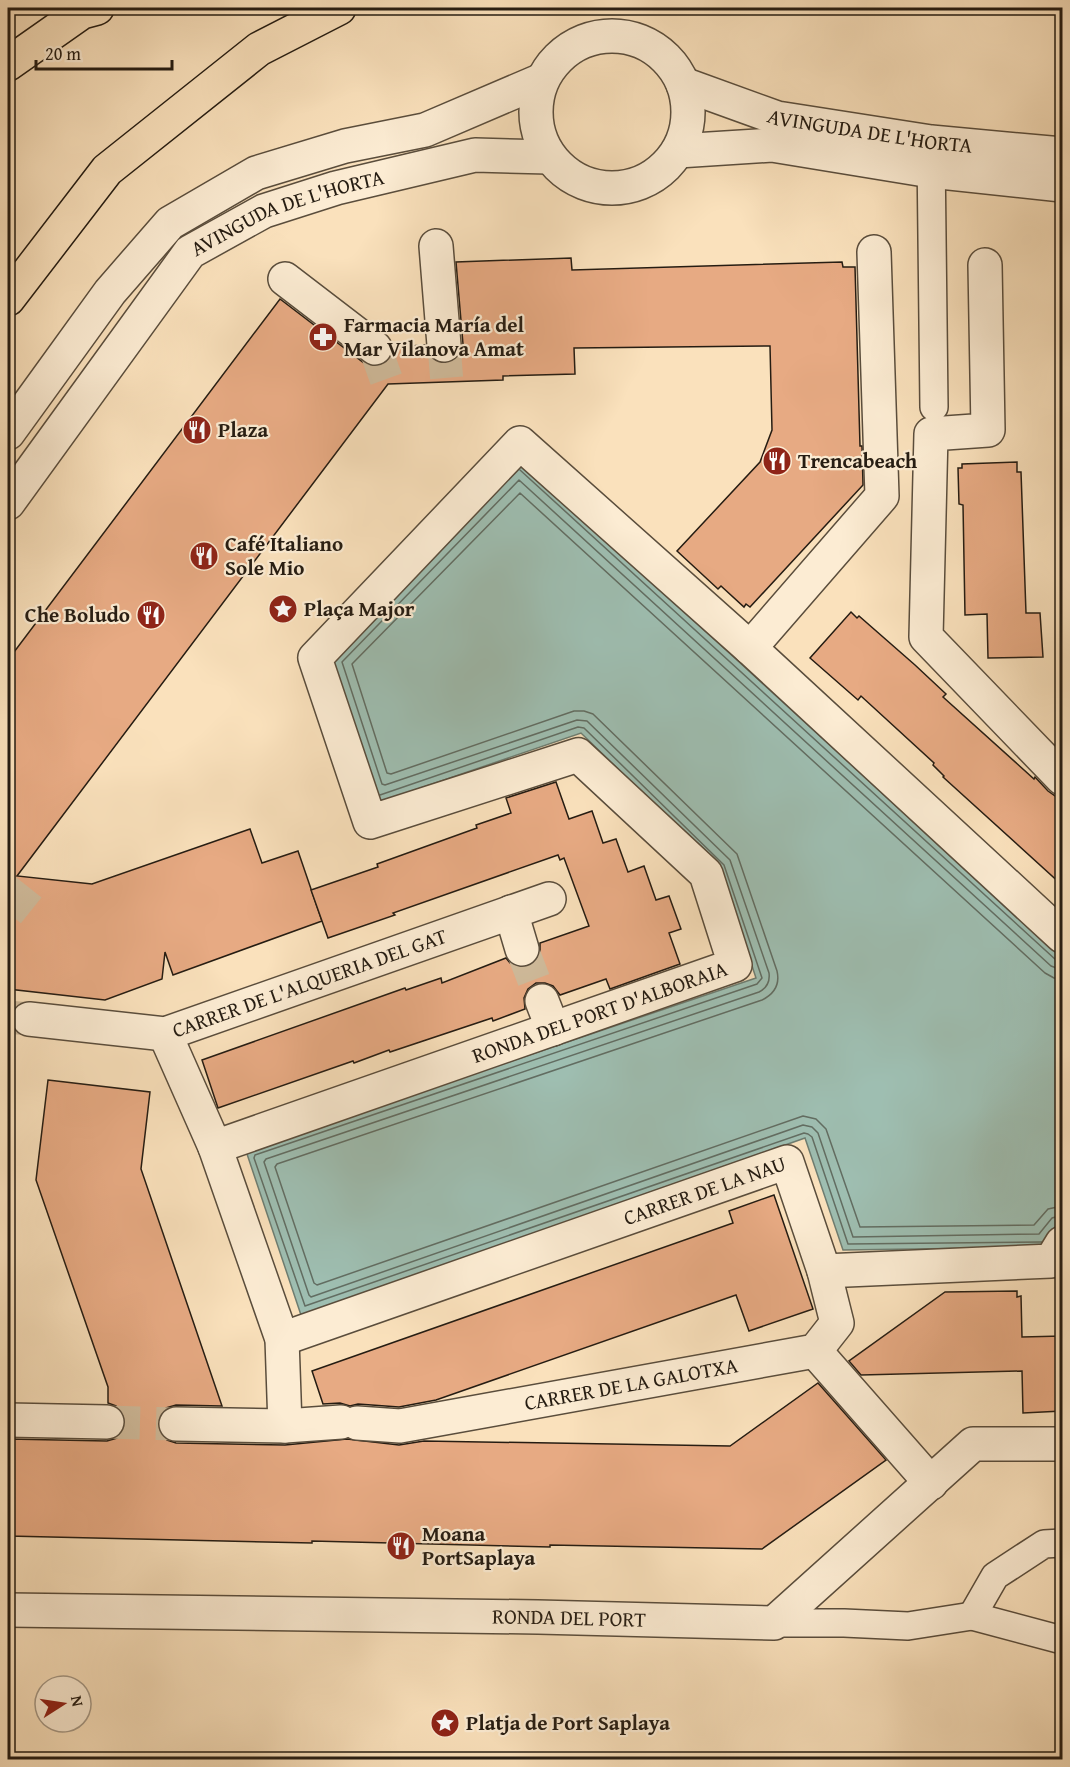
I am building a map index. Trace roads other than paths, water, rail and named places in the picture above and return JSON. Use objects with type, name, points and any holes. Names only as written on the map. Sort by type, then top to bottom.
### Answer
[{"type":"highway","points":[[8,64],[81,12],[97,8]]},
{"type":"highway","points":[[8,299],[107,170],[259,49],[339,8]]},
{"type":"street","points":[[601,36],[626,37],[650,46],[669,62],[683,84],[687,107],[686,130],[678,151],[661,170],[640,183],[615,189],[590,186],[567,175],[549,157],[540,139],[536,119],[536,99],[542,80],[557,59],[577,44],[601,36]]},
{"type":"street","name":"AVINGUDA DE L'HORTA","points":[[8,433],[110,292],[170,223],[256,173],[345,146],[425,130],[542,80]]},
{"type":"street","name":"AVINGUDA DE L'HORTA","points":[[683,84],[777,118],[1062,185]]},
{"type":"street","name":"AVINGUDA DE L'HORTA","points":[[678,151],[772,145],[931,156],[1062,154]]},
{"type":"street","name":"AVINGUDA DE L'HORTA","points":[[8,503],[190,252],[264,211],[336,188],[475,155],[549,157]]},
{"type":"street","points":[[436,246],[444,345]]},
{"type":"street","points":[[750,648],[882,496],[874,252]]},
{"type":"street","points":[[985,265],[988,430],[931,434],[926,637],[1062,778]]},
{"type":"street","points":[[285,279],[375,348]]},
{"type":"street","name":"RONDA DEL PORT D'ALBORAIA","points":[[215,1147],[548,1015],[735,965],[705,874],[578,755],[370,822],[315,658],[520,443],[750,648],[1062,936]]},
{"type":"street","name":"CARRER DE L'ALQUERIA DEL GAT","points":[[29,1019],[165,1034],[549,899]]},
{"type":"street","points":[[511,912],[522,949]]},
{"type":"street","points":[[165,1034],[215,1147],[282,1339],[285,1426]]},
{"type":"street","name":"CARRER DE LA NAU","points":[[282,1339],[787,1162],[824,1271]]},
{"type":"street","points":[[931,1483],[815,1351],[837,1323],[824,1271],[1059,1262]]},
{"type":"street","name":"CARRER DE LA GALOTXA","points":[[176,1424],[285,1426],[349,1423],[400,1426],[815,1351]]},
{"type":"street","points":[[8,1420],[106,1422]]},
{"type":"street","points":[[774,1623],[972,1444],[1062,1444]]},
{"type":"street","name":"RONDA DEL PORT","points":[[8,1610],[538,1617],[774,1623]]},
{"type":"lane","points":[[931,156],[933,407]]},
{"type":"lane","points":[[972,1616],[995,1576],[1044,1544],[1062,1543]]},
{"type":"lane","points":[[774,1623],[908,1626],[972,1616],[1062,1640]]},
{"type":"water","points":[[519,460],[1062,958],[1062,1225],[1048,1247],[843,1250],[805,1138],[301,1315],[246,1151],[756,978],[720,868],[581,733],[374,804],[326,659]]},
{"type":"tunnel","points":[[444,345],[447,383]]},
{"type":"tunnel","points":[[375,348],[388,384]]},
{"type":"tunnel","points":[[8,913],[36,878]]},
{"type":"tunnel","points":[[522,949],[542,1001]]},
{"type":"tunnel","points":[[8,1017],[29,1019]]},
{"type":"tunnel","points":[[107,1422],[176,1424]]},
{"type":"place","name":"Farmacia María del Mar Vilanova Amat","points":[[323,337]]},
{"type":"place","name":"Plaza","points":[[197,430]]},
{"type":"place","name":"Trencabeach","points":[[777,461]]},
{"type":"place","name":"Café Italiano Sole Mio","points":[[204,556]]},
{"type":"place","name":"Plaça Major","points":[[283,609]]},
{"type":"place","name":"Che Boludo","points":[[151,615]]},
{"type":"place","name":"Moana PortSaplaya","points":[[401,1546]]},
{"type":"place","name":"Platja de Port Saplaya","points":[[445,1723]]}]
